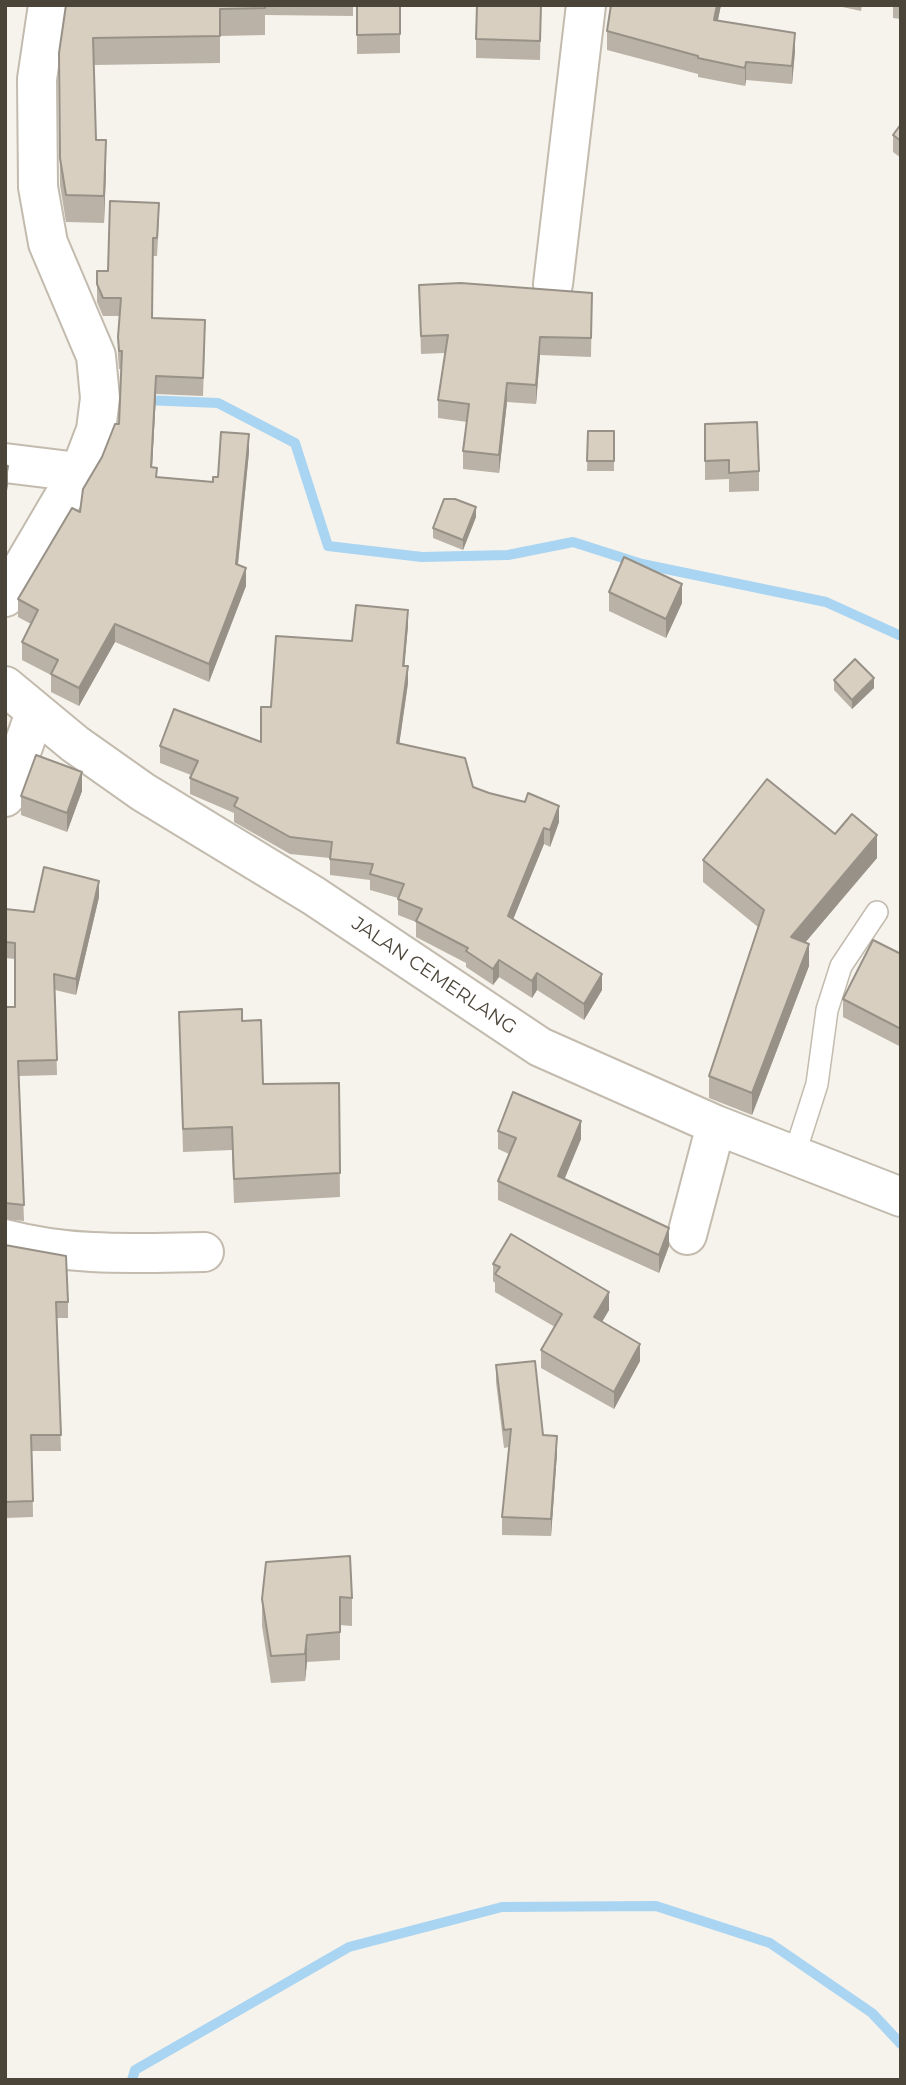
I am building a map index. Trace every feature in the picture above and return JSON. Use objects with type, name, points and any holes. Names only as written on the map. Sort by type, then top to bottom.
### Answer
[{"type":"street","points":[[5,597],[78,472],[96,430],[100,398],[96,356],[48,243],[38,187],[37,79],[48,5]]},
{"type":"street","points":[[553,284],[586,5]]},
{"type":"street","points":[[5,463],[78,472]]},
{"type":"street","name":"JALAN CEMERLANG","points":[[5,686],[36,713],[143,792],[314,896],[540,1046],[716,1125],[901,1197]]},
{"type":"street","points":[[5,797],[36,713]]},
{"type":"street","points":[[687,1235],[716,1125]]},
{"type":"street","points":[[5,1239],[37,1248],[87,1255],[204,1252]]},
{"type":"lane","points":[[794,1156],[817,1084],[827,1010],[841,966],[877,912]]},
{"type":"building","points":[[66,5],[265,5],[265,8],[220,9],[220,36],[93,38],[96,140],[106,140],[104,196],[66,195],[60,158],[59,53]]},
{"type":"building","points":[[357,5],[400,5],[400,34],[357,35]]},
{"type":"building","points":[[477,5],[541,5],[540,41],[476,39]]},
{"type":"building","points":[[611,5],[717,5],[714,20],[795,33],[792,66],[746,62],[745,68],[698,58],[607,31]]},
{"type":"building","points":[[901,124],[901,141],[893,135]]},
{"type":"building","points":[[110,201],[159,203],[157,238],[153,238],[152,318],[205,320],[203,378],[156,376],[151,467],[157,468],[156,477],[213,482],[213,477],[218,477],[221,432],[249,434],[236,564],[246,568],[209,664],[115,624],[79,688],[51,674],[58,660],[22,642],[38,610],[18,599],[72,508],[80,512],[83,489],[102,457],[115,424],[119,424],[122,351],[119,351],[118,337],[121,298],[103,298],[97,284],[97,271],[108,271]]},
{"type":"building","points":[[461,283],[592,293],[591,338],[540,337],[536,385],[507,383],[499,455],[463,451],[469,404],[438,400],[448,335],[421,336],[419,285]]},
{"type":"building","points":[[757,422],[759,471],[729,473],[729,460],[705,461],[705,424]]},
{"type":"building","points":[[588,431],[614,431],[614,461],[587,461]]},
{"type":"building","points":[[444,499],[455,499],[476,507],[463,540],[433,528]]},
{"type":"building","points":[[624,557],[682,584],[666,619],[609,592]]},
{"type":"building","points":[[356,605],[408,610],[403,666],[408,666],[397,743],[465,758],[473,787],[525,802],[528,793],[559,806],[550,830],[544,828],[508,916],[602,974],[584,1004],[537,973],[532,981],[499,960],[493,969],[466,951],[468,948],[416,921],[422,909],[398,899],[404,884],[370,874],[373,864],[330,859],[332,842],[290,837],[234,806],[238,798],[190,778],[198,761],[160,746],[174,709],[261,742],[261,707],[271,707],[276,636],[352,641]]},
{"type":"building","points":[[855,659],[874,678],[852,700],[834,680]]},
{"type":"building","points":[[36,755],[82,772],[67,813],[21,796]]},
{"type":"building","points":[[767,779],[835,834],[852,814],[877,835],[791,937],[809,944],[752,1093],[709,1076],[764,910],[703,860]]},
{"type":"building","points":[[44,867],[99,881],[76,979],[54,974],[57,1060],[18,1061],[24,1205],[5,1203],[5,1007],[15,1007],[15,943],[5,942],[5,909],[34,912]]},
{"type":"building","points":[[873,940],[901,954],[901,1029],[843,999]]},
{"type":"building","points":[[242,1009],[242,1021],[261,1020],[263,1084],[339,1083],[340,1173],[234,1179],[232,1127],[183,1129],[179,1012]]},
{"type":"building","points":[[513,1092],[581,1121],[558,1176],[669,1228],[659,1255],[498,1181],[516,1138],[498,1131]]},
{"type":"building","points":[[511,1234],[609,1292],[594,1317],[640,1344],[614,1392],[541,1350],[562,1314],[495,1274],[500,1267],[493,1264]]},
{"type":"building","points":[[5,1245],[66,1256],[68,1302],[56,1302],[61,1435],[31,1435],[33,1501],[5,1502]]},
{"type":"building","points":[[535,1361],[543,1435],[557,1436],[551,1519],[502,1517],[511,1429],[504,1430],[496,1365]]},
{"type":"building","points":[[350,1556],[352,1598],[340,1597],[340,1632],[307,1635],[305,1654],[271,1656],[262,1599],[266,1562]]},
{"type":"waterway","points":[[144,400],[218,403],[295,443],[328,546],[422,557],[508,555],[573,542],[642,564],[826,602],[901,636]]},
{"type":"waterway","points":[[132,2080],[135,2070],[349,1947],[502,1907],[656,1906],[770,1943],[872,2013],[901,2044]]}]
